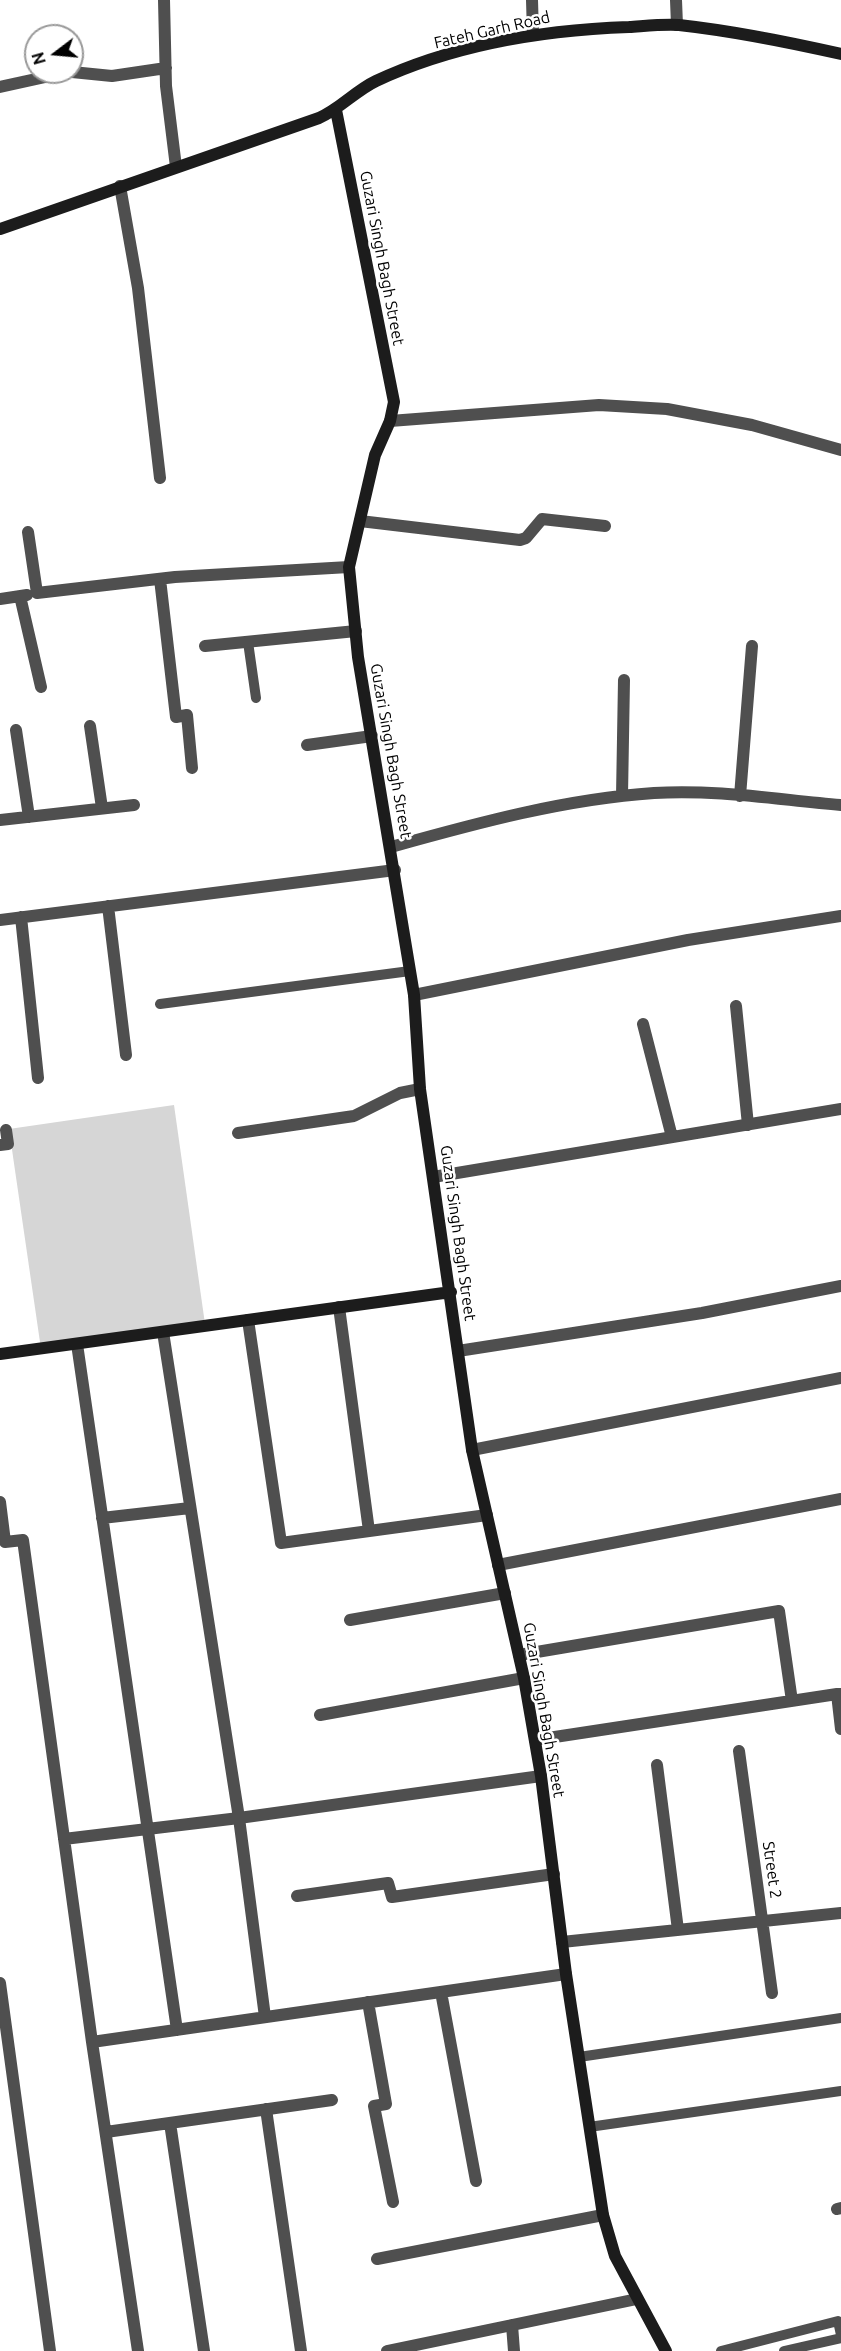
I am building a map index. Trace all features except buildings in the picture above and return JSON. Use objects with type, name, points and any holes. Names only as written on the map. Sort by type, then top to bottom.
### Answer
[{"type":"street","points":[[164,0],[166,68],[176,167]]},
{"type":"street","points":[[532,0],[533,34]]},
{"type":"street","points":[[676,0],[677,25]]},
{"type":"street","name":"Fateh Garh Road","points":[[0,229],[319,118],[336,110],[375,82],[403,71],[458,51],[533,34],[591,28],[677,25],[841,54]]},
{"type":"street","points":[[84,73],[112,76],[166,68]]},
{"type":"street","points":[[0,87],[24,82]]},
{"type":"street","name":"Guzari Singh Bagh Street","points":[[336,110],[394,402],[390,421],[375,455],[349,567],[356,631],[414,995],[420,1089],[472,1450],[524,1678],[535,1740],[566,1974],[603,2215],[615,2256],[666,2351]]},
{"type":"street","points":[[120,186],[138,288],[160,478]]},
{"type":"street","points":[[390,421],[599,405],[667,409],[752,424],[841,450]]},
{"type":"street","points":[[360,521],[520,540],[526,538],[542,519],[605,526]]},
{"type":"street","points":[[28,532],[38,593]]},
{"type":"street","points":[[0,599],[160,579],[349,567]]},
{"type":"street","points":[[160,579],[176,717],[187,715],[192,768]]},
{"type":"street","points":[[20,596],[41,687]]},
{"type":"street","points":[[205,646],[356,631]]},
{"type":"street","points":[[740,796],[752,646]]},
{"type":"street","points":[[622,796],[624,680]]},
{"type":"street","points":[[90,726],[102,808]]},
{"type":"street","points":[[16,730],[30,817]]},
{"type":"street","points":[[307,745],[372,736]]},
{"type":"street","points":[[391,847],[477,823],[622,796],[699,793],[841,805]]},
{"type":"street","points":[[0,820],[134,805]]},
{"type":"street","points":[[0,920],[395,870]]},
{"type":"street","points":[[108,906],[126,1055]]},
{"type":"street","points":[[414,995],[688,940],[841,916]]},
{"type":"street","points":[[21,917],[38,1078]]},
{"type":"street","points":[[736,1006],[748,1125]]},
{"type":"street","points":[[643,1024],[672,1137]]},
{"type":"street","points":[[238,1133],[354,1116],[400,1093],[420,1089]]},
{"type":"street","points":[[433,1177],[841,1109]]},
{"type":"street","points":[[0,1145],[8,1144],[6,1130]]},
{"type":"street","points":[[458,1351],[702,1313],[841,1286]]},
{"type":"street","points":[[0,1354],[451,1292]]},
{"type":"street","points":[[339,1307],[369,1531]]},
{"type":"street","points":[[248,1320],[281,1543],[487,1515]]},
{"type":"street","points":[[163,1332],[238,1818],[265,2017]]},
{"type":"street","points":[[77,1344],[177,2030]]},
{"type":"street","points":[[472,1450],[841,1378]]},
{"type":"street","points":[[498,1565],[841,1499]]},
{"type":"street","points":[[0,1502],[3,1542],[23,1540],[92,2042],[138,2351]]},
{"type":"street","points":[[102,1518],[190,1508]]},
{"type":"street","points":[[350,1620],[505,1593]]},
{"type":"street","points":[[519,1655],[779,1611],[792,1701]]},
{"type":"street","points":[[320,1715],[524,1678]]},
{"type":"street","points":[[535,1740],[839,1694],[841,1729]]},
{"type":"street","name":"Street 2","points":[[739,1751],[772,1994]]},
{"type":"street","points":[[657,1765],[678,1930]]},
{"type":"street","points":[[64,1839],[238,1818],[541,1776]]},
{"type":"street","points":[[297,1896],[388,1883],[392,1897],[554,1874]]},
{"type":"street","points":[[562,1942],[841,1913]]},
{"type":"street","points":[[92,2042],[566,1974]]},
{"type":"street","points":[[0,1983],[5,2049],[50,2351]]},
{"type":"street","points":[[441,1992],[476,2181]]},
{"type":"street","points":[[368,2002],[386,2104],[374,2106],[393,2202]]},
{"type":"street","points":[[106,2132],[332,2100]]},
{"type":"street","points":[[266,2109],[301,2351]]},
{"type":"street","points":[[170,2123],[204,2351]]},
{"type":"street","points":[[377,2259],[603,2215]]},
{"type":"street","points":[[387,2351],[637,2299]]},
{"type":"street","points":[[512,2325],[514,2351]]},
{"type":"lane","points":[[248,642],[256,698]]},
{"type":"lane","points":[[160,1004],[410,971]]},
{"type":"lane","points":[[579,2057],[841,2018]]},
{"type":"lane","points":[[589,2127],[841,2091]]},
{"type":"lane","points":[[721,2351],[838,2321],[841,2337],[784,2351]]},
{"type":"shaded area","points":[[174,1105],[205,1324],[41,1349],[9,1129]]}]
